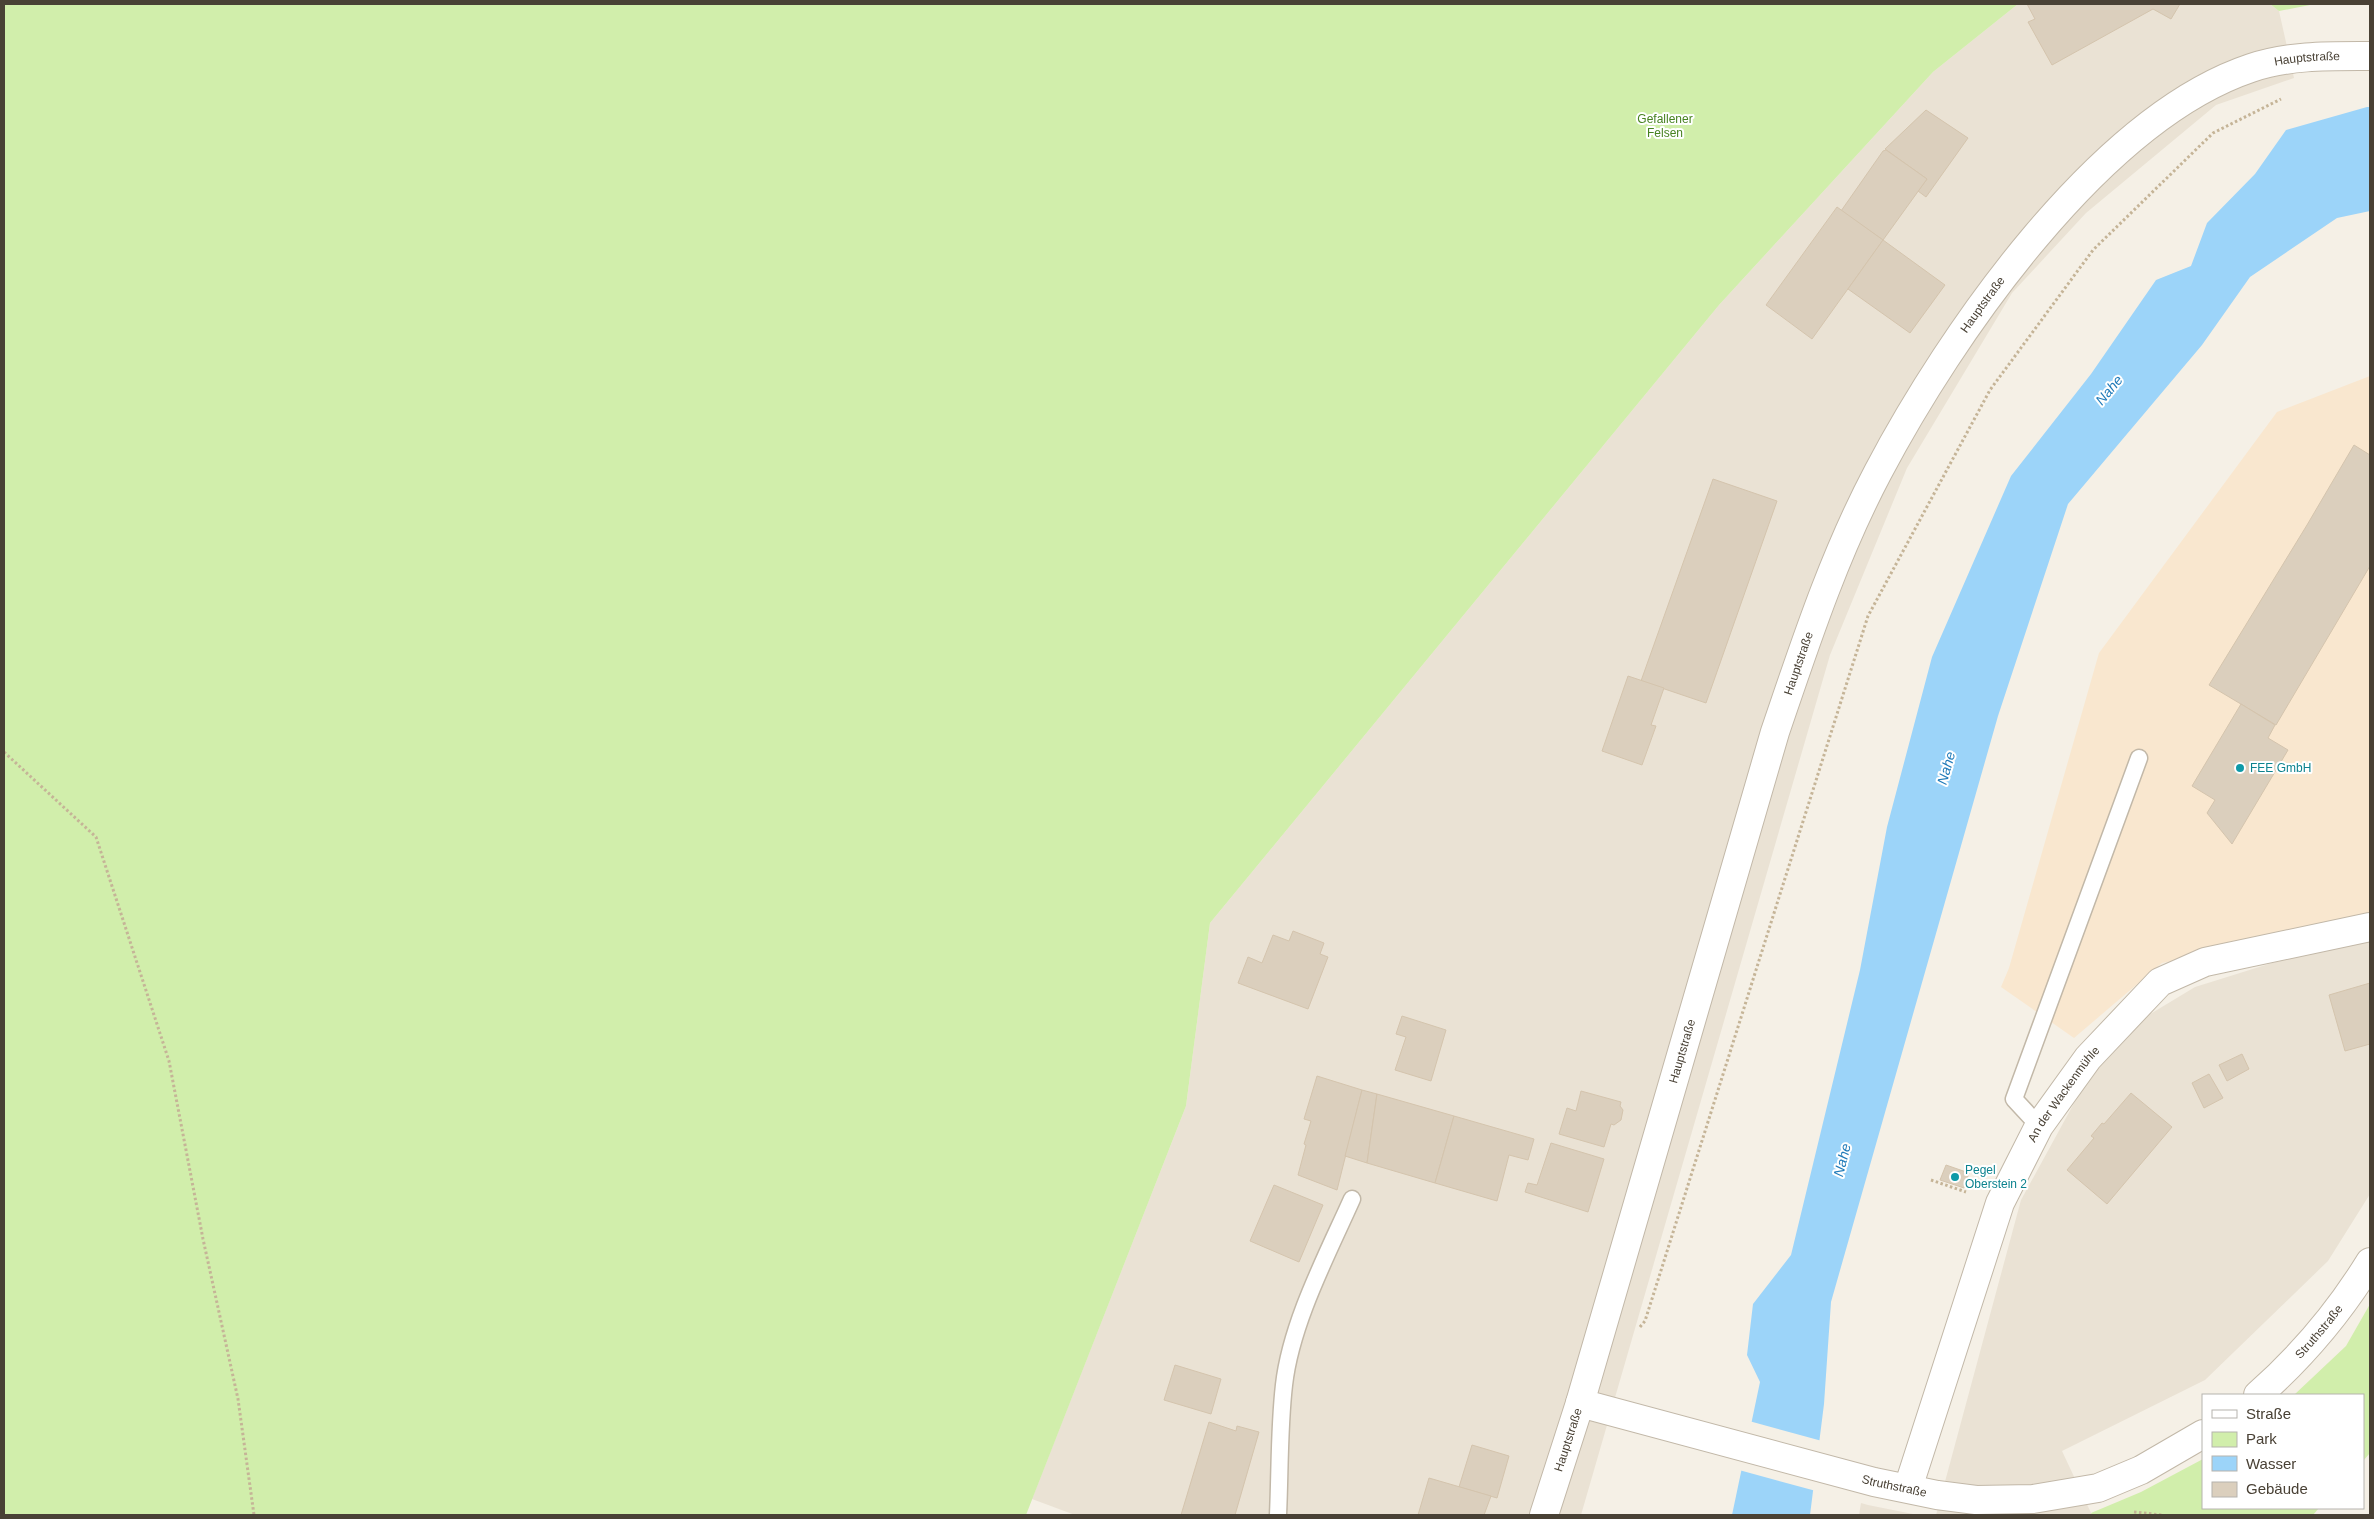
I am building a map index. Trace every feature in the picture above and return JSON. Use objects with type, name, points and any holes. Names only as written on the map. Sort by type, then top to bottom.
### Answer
[{"type":"street","name":"Hauptstraße","points":[[1544,1515],[1580,1403],[1772,742],[1807,639],[1836,564],[1877,473],[1926,388],[1982,306],[2057,211],[2106,163],[2150,125],[2207,87],[2252,68],[2306,56],[2370,56]]},
{"type":"street","name":"An der Wackenmühle","points":[[1908,1488],[2000,1203],[2039,1126],[2088,1058],[2160,982],[2205,962],[2370,927]]},
{"type":"street","name":"Struthstraße","points":[[2259,1394],[2308,1346],[2353,1289],[2370,1262]]},
{"type":"street","name":"Struthstraße","points":[[1580,1403],[1874,1482],[1937,1495],[1976,1500],[2033,1499],[2098,1488],[2141,1470],[2202,1435]]},
{"type":"lane","points":[[2039,1126],[2014,1099],[2139,758]]},
{"type":"lane","points":[[1278,1515],[1284,1384],[1293,1344],[1310,1293],[1352,1198]]},
{"type":"path","points":[[1639,1329],[1644,1322],[1868,616],[1990,390],[2092,250],[2214,133],[2283,97]]},
{"type":"path","points":[[4,752],[96,837],[99,846],[169,1061],[203,1239],[238,1399],[254,1515]]},
{"type":"shaded area","points":[[2018,4],[2270,4],[2279,11],[2294,78],[2216,105],[2086,213],[2012,293],[1907,468],[1830,655],[1581,1515],[1075,1515],[1032,1499],[1186,1106],[1210,923],[1719,305],[1933,72]]},
{"type":"shaded area","points":[[2370,376],[2370,919],[2162,963],[2074,1038],[2001,987],[2009,968],[2099,653],[2277,412]]},
{"type":"shaded area","points":[[2370,940],[2370,1194],[2328,1261],[2205,1380],[2062,1451],[2092,1515],[1936,1515],[2021,1200],[2096,1063],[2147,1016],[2195,987],[2272,963]]},
{"type":"shaded area","points":[[1861,1503],[1868,1505],[1918,1515],[1859,1515]]},
{"type":"green space","name":"Gefallener Felsen","points":[[4,4],[2018,4],[1933,72],[1719,305],[1210,923],[1186,1106],[1026,1515],[4,1515]]},
{"type":"green space","points":[[2270,4],[2315,4],[2279,11]]},
{"type":"green space","points":[[2370,1304],[2370,1453],[2364,1460],[2364,1394],[2295,1394],[2346,1346]]},
{"type":"green space","points":[[2202,1460],[2202,1509],[2318,1509],[2313,1515],[2092,1515],[2091,1513],[2141,1492]]},
{"type":"water","name":"Nahe","points":[[2370,107],[2370,211],[2337,218],[2250,277],[2202,345],[2068,504],[1998,716],[1831,1302],[1824,1404],[1810,1515],[1732,1515],[1760,1382],[1747,1355],[1753,1304],[1791,1255],[1860,970],[1887,827],[1932,657],[2011,476],[2091,374],[2156,280],[2191,266],[2207,223],[2255,174],[2286,130]]},
{"type":"pier","points":[[1749,1421],[1822,1441],[1816,1491],[1739,1470]]},
{"type":"building","points":[[2027,4],[2180,4],[2171,19],[2153,9],[2052,65],[2028,22],[2035,19]]},
{"type":"building","points":[[1926,110],[1968,138],[1926,197],[1918,191],[1927,179],[1885,149]]},
{"type":"building","points":[[1886,150],[1927,179],[1883,240],[1841,211],[1883,151]]},
{"type":"building","points":[[1837,207],[1883,240],[1812,339],[1766,305]]},
{"type":"building","points":[[1883,240],[1945,285],[1910,333],[1848,289]]},
{"type":"building","points":[[2354,445],[2370,455],[2370,566],[2276,725],[2209,685]]},
{"type":"building","points":[[1713,479],[1777,501],[1706,703],[1641,681]]},
{"type":"building","points":[[1628,676],[1664,688],[1651,725],[1656,726],[1642,765],[1602,751]]},
{"type":"building","name":"FEE GmbH","points":[[2241,704],[2275,725],[2268,738],[2288,750],[2232,844],[2207,813],[2215,800],[2192,786]]},
{"type":"building","points":[[1293,931],[1324,943],[1320,954],[1328,957],[1308,1009],[1238,983],[1248,957],[1262,963],[1273,935],[1289,941]]},
{"type":"building","points":[[2370,983],[2370,1044],[2345,1051],[2329,995]]},
{"type":"building","points":[[1402,1016],[1446,1030],[1431,1081],[1395,1070],[1406,1037],[1396,1034]]},
{"type":"building","points":[[2242,1054],[2249,1069],[2227,1081],[2219,1065]]},
{"type":"building","points":[[2209,1074],[2223,1098],[2204,1108],[2192,1083]]},
{"type":"building","points":[[1317,1076],[1362,1090],[1337,1190],[1298,1175],[1311,1121],[1304,1119]]},
{"type":"building","points":[[1362,1090],[1377,1094],[1367,1163],[1345,1156]]},
{"type":"building","points":[[1581,1091],[1621,1102],[1620,1106],[1623,1110],[1621,1120],[1614,1125],[1611,1124],[1604,1147],[1559,1134],[1567,1108],[1576,1111]]},
{"type":"building","points":[[2131,1093],[2172,1127],[2107,1204],[2067,1170],[2094,1138],[2091,1136]]},
{"type":"building","points":[[1377,1094],[1454,1116],[1435,1183],[1367,1163]]},
{"type":"building","points":[[1454,1116],[1534,1139],[1528,1160],[1509,1155],[1497,1201],[1435,1183]]},
{"type":"building","points":[[1551,1143],[1604,1159],[1588,1212],[1525,1192],[1528,1183],[1537,1185]]},
{"type":"building","name":"Pegel Oberstein 2","points":[[1946,1165],[1969,1173],[1964,1188],[1940,1180]]},
{"type":"building","points":[[1274,1185],[1323,1205],[1299,1262],[1250,1241]]},
{"type":"building","points":[[1175,1365],[1221,1379],[1211,1414],[1164,1400]]},
{"type":"building","points":[[1209,1422],[1236,1431],[1237,1426],[1259,1432],[1235,1515],[1181,1515]]},
{"type":"building","points":[[1472,1445],[1509,1456],[1497,1498],[1459,1487]]},
{"type":"building","points":[[1429,1478],[1491,1496],[1484,1515],[1418,1515]]},
{"type":"place","name":"FEE GmbH","points":[[2240,768]]},
{"type":"place","name":"Pegel Oberstein 2","points":[[1955,1177]]}]
